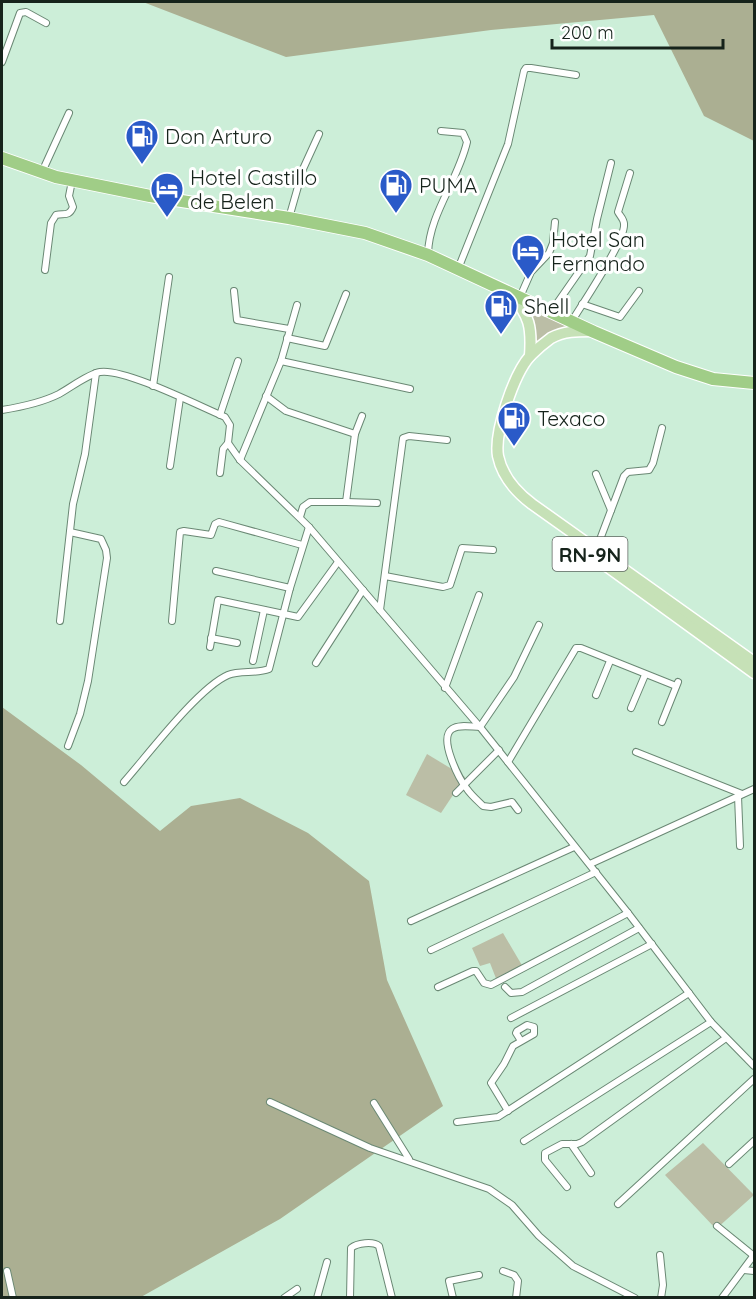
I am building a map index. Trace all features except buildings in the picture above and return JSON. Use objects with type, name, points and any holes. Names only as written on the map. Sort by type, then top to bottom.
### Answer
[{"type":"highway","points":[[2,158],[72,180],[150,196],[289,218],[365,233],[428,255],[676,368],[713,379],[754,383]]},
{"type":"main road","name":"RN-9N","points":[[507,292],[520,304],[528,319],[531,334],[530,356]]},
{"type":"main road","name":"RN-9N","points":[[592,331],[573,331],[558,335],[530,356],[501,407],[496,421],[491,452],[498,477],[524,507],[754,674]]},
{"type":"main road","name":"RN-9N","points":[[507,400],[497,439],[497,449],[500,464],[506,476],[524,499],[754,662]]},
{"type":"street","points":[[2,62],[20,14],[26,12],[46,23]]},
{"type":"street","points":[[458,269],[508,144],[524,71],[526,68],[531,68],[576,75]]},
{"type":"street","points":[[42,172],[69,113]]},
{"type":"street","points":[[428,255],[430,233],[457,174],[467,142],[466,134],[441,131]]},
{"type":"street","points":[[289,218],[303,169],[319,134]]},
{"type":"street","points":[[551,312],[590,256],[611,163]]},
{"type":"street","points":[[572,322],[615,249],[623,231],[624,224],[618,212],[630,173]]},
{"type":"street","points":[[45,270],[51,223],[56,215],[66,215],[73,207],[69,196],[72,180]]},
{"type":"street","points":[[520,298],[531,272],[549,253],[553,243],[555,222]]},
{"type":"street","points":[[153,386],[169,277]]},
{"type":"street","points":[[234,291],[237,320],[289,329]]},
{"type":"street","points":[[582,304],[620,317],[639,291]]},
{"type":"street","points":[[287,338],[325,346],[346,294]]},
{"type":"street","points":[[240,460],[281,361],[297,305]]},
{"type":"street","points":[[220,415],[238,361]]},
{"type":"street","points":[[281,361],[410,389]]},
{"type":"street","points":[[2,410],[30,405],[48,398],[96,373],[113,372],[153,386],[225,417],[230,425],[228,443],[223,449],[220,473]]},
{"type":"street","points":[[60,621],[73,504],[85,454],[96,373]]},
{"type":"street","points":[[266,396],[286,411],[355,434]]},
{"type":"street","points":[[170,465],[180,398]]},
{"type":"street","points":[[346,502],[355,434],[362,416]]},
{"type":"street","points":[[596,550],[624,476],[628,472],[649,470],[662,428]]},
{"type":"street","points":[[380,610],[403,438],[409,436],[447,440]]},
{"type":"street","points":[[228,443],[240,460],[309,527],[480,727],[574,847],[590,864],[711,1022],[754,1066]]},
{"type":"street","points":[[596,474],[611,510]]},
{"type":"street","points":[[300,518],[303,507],[310,502],[377,503]]},
{"type":"street","points":[[172,621],[180,532],[211,534],[219,522],[302,545]]},
{"type":"street","points":[[124,782],[192,704],[220,680],[232,674],[269,669],[302,545],[309,527]]},
{"type":"street","points":[[68,746],[80,714],[88,681],[107,558],[101,539],[70,532]]},
{"type":"street","points":[[385,576],[443,587],[450,585],[462,548],[493,550]]},
{"type":"street","points":[[210,646],[218,600],[300,616],[338,562]]},
{"type":"street","points":[[216,571],[290,588]]},
{"type":"street","points":[[316,663],[363,590]]},
{"type":"street","points":[[445,688],[479,595]]},
{"type":"street","points":[[253,661],[264,610]]},
{"type":"street","points":[[480,727],[514,677],[539,625]]},
{"type":"street","points":[[211,638],[237,643]]},
{"type":"street","points":[[507,762],[573,650],[581,648],[645,675],[677,684],[662,722]]},
{"type":"street","points":[[596,695],[610,661]]},
{"type":"street","points":[[631,708],[645,675]]},
{"type":"street","points":[[480,727],[454,728],[449,731],[448,747],[453,763],[464,785],[483,806],[490,807],[512,802],[518,810]]},
{"type":"street","points":[[456,793],[498,750]]},
{"type":"street","points":[[636,752],[740,795]]},
{"type":"street","points":[[590,864],[754,789]]},
{"type":"street","points":[[740,795],[740,846]]},
{"type":"street","points":[[411,921],[574,847]]},
{"type":"street","points":[[430,950],[596,872]]},
{"type":"street","points":[[438,987],[473,971],[476,971],[484,983],[491,985],[628,913]]},
{"type":"street","points":[[505,987],[511,993],[522,992],[639,928]]},
{"type":"street","points":[[511,1018],[652,944]]},
{"type":"street","points":[[457,1122],[493,1119],[508,1111],[689,993]]},
{"type":"street","points":[[524,1141],[711,1022]]},
{"type":"street","points":[[567,1188],[544,1157],[545,1153],[556,1146],[582,1142],[726,1038]]},
{"type":"street","points":[[508,1111],[491,1083],[513,1046],[521,1041]]},
{"type":"street","points":[[618,1204],[754,1079]]},
{"type":"street","points":[[270,1102],[370,1148],[479,1185],[504,1198],[573,1266],[635,1298]]},
{"type":"street","points":[[374,1103],[409,1160]]},
{"type":"street","points":[[729,1164],[754,1141]]},
{"type":"street","points":[[571,1144],[591,1173]]},
{"type":"street","points":[[717,1226],[754,1255],[722,1298]]},
{"type":"street","points":[[350,1298],[351,1248],[355,1245],[374,1243],[379,1246],[392,1298]]},
{"type":"street","points":[[660,1255],[663,1285],[661,1298]]},
{"type":"street","points":[[317,1298],[327,1262]]},
{"type":"street","points":[[744,1270],[754,1271]]},
{"type":"street","points":[[7,1271],[13,1298]]},
{"type":"street","points":[[503,1271],[514,1275],[519,1281],[516,1298]]},
{"type":"street","points":[[453,1298],[450,1281],[479,1275]]},
{"type":"street","points":[[284,1298],[297,1289]]},
{"type":"green space","points":[[143,2],[754,2],[754,141],[704,116],[654,15],[491,30],[286,57]]},
{"type":"green space","points":[[520,303],[576,327],[531,354]]},
{"type":"green space","points":[[2,707],[81,765],[160,831],[191,806],[240,798],[308,833],[369,881],[387,980],[443,1106],[280,1219],[141,1297],[2,1297]]},
{"type":"green space","points":[[427,754],[465,777],[441,813],[406,795]]},
{"type":"green space","points":[[503,933],[523,967],[497,981],[490,963],[480,966],[472,948]]},
{"type":"green space","points":[[703,1143],[754,1195],[716,1229],[665,1175]]},
{"type":"place","name":"Don Arturo","points":[[142,165]]},
{"type":"place","name":"PUMA","points":[[396,214]]},
{"type":"place","name":"Hotel Castillo de Belen","points":[[167,218]]},
{"type":"place","name":"Hotel San Fernando","points":[[528,280]]},
{"type":"place","name":"Shell","points":[[501,335]]},
{"type":"place","name":"Texaco","points":[[514,447]]}]
